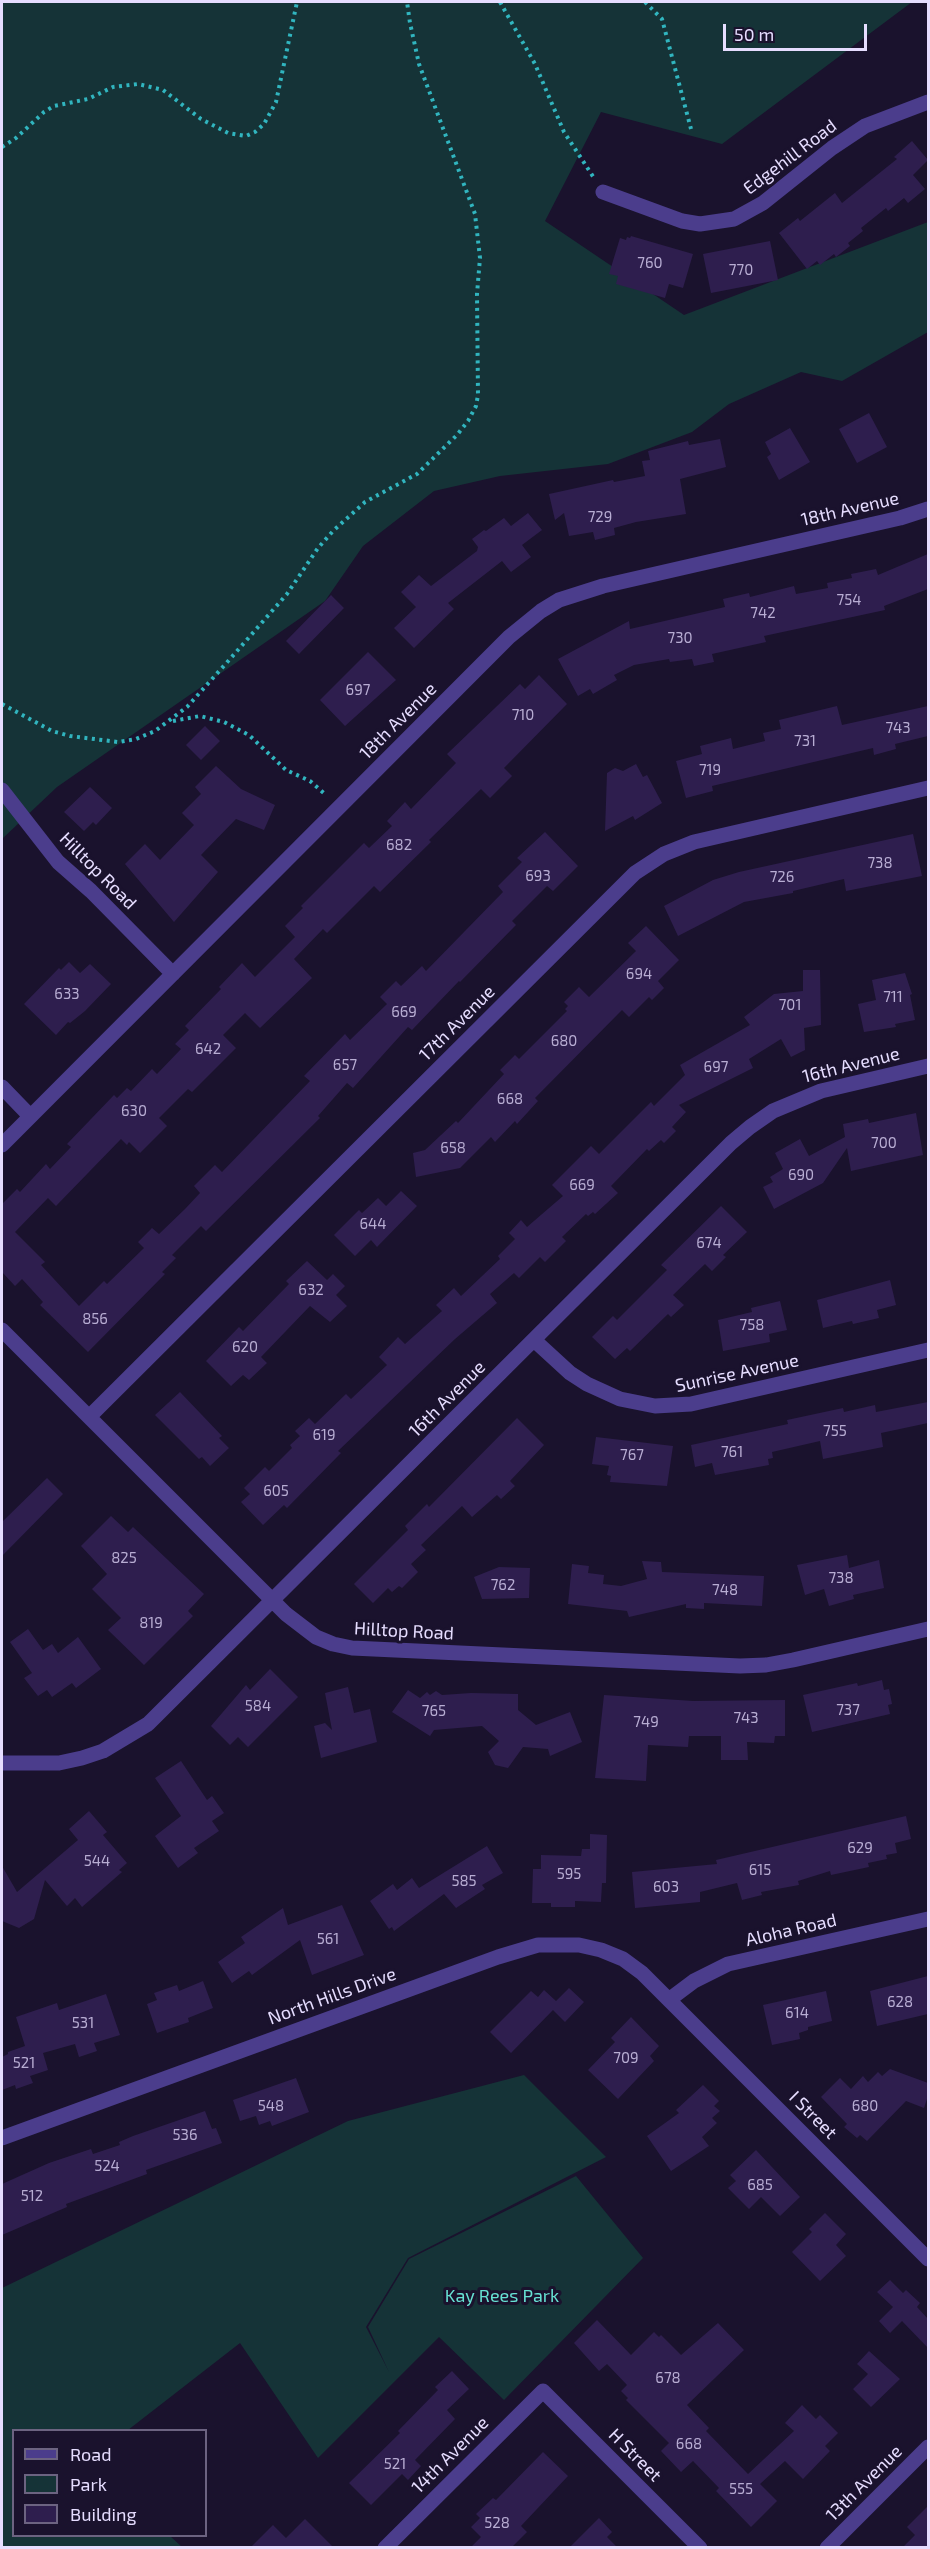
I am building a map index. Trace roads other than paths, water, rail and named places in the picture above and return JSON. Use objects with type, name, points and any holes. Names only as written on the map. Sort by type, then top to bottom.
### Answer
[{"type":"street","name":"Edgehill Road","points":[[603,192],[682,221],[700,224],[734,219],[763,203],[832,148],[865,126],[928,102]]},
{"type":"street","name":"18th Avenue","points":[[2,1145],[509,637],[541,611],[559,600],[603,586],[900,518],[928,509]]},
{"type":"street","name":"17th Avenue","points":[[89,1417],[622,885],[642,868],[664,854],[703,839],[928,788]]},
{"type":"street","name":"Hilltop Road","points":[[2,790],[58,862],[91,891],[173,974]]},
{"type":"street","name":"16th Avenue","points":[[2,1763],[59,1763],[103,1751],[148,1724],[730,1143],[750,1127],[773,1111],[813,1094],[928,1066]]},
{"type":"street","points":[[2,1087],[30,1116]]},
{"type":"street","name":"Hilltop Road","points":[[2,1330],[300,1628],[316,1637],[352,1648],[766,1665],[928,1629]]},
{"type":"street","name":"Sunrise Avenue","points":[[534,1340],[570,1373],[587,1384],[620,1399],[655,1406],[691,1404],[928,1350]]},
{"type":"street","name":"Aloha Road","points":[[669,1999],[694,1981],[728,1964],[928,1919]]},
{"type":"street","name":"North Hills Drive","points":[[2,2138],[498,1957],[538,1945],[579,1945],[601,1950],[623,1959],[642,1973],[669,1999]]},
{"type":"street","name":"I Street","points":[[669,1999],[928,2259]]},
{"type":"street","name":"14th Avenue","points":[[385,2547],[543,2391]]},
{"type":"street","name":"H Street","points":[[543,2391],[699,2547]]},
{"type":"street","name":"13th Avenue","points":[[827,2547],[928,2447]]},
{"type":"park label","name":"Kay Rees Park","points":[[502,2296]]}]
